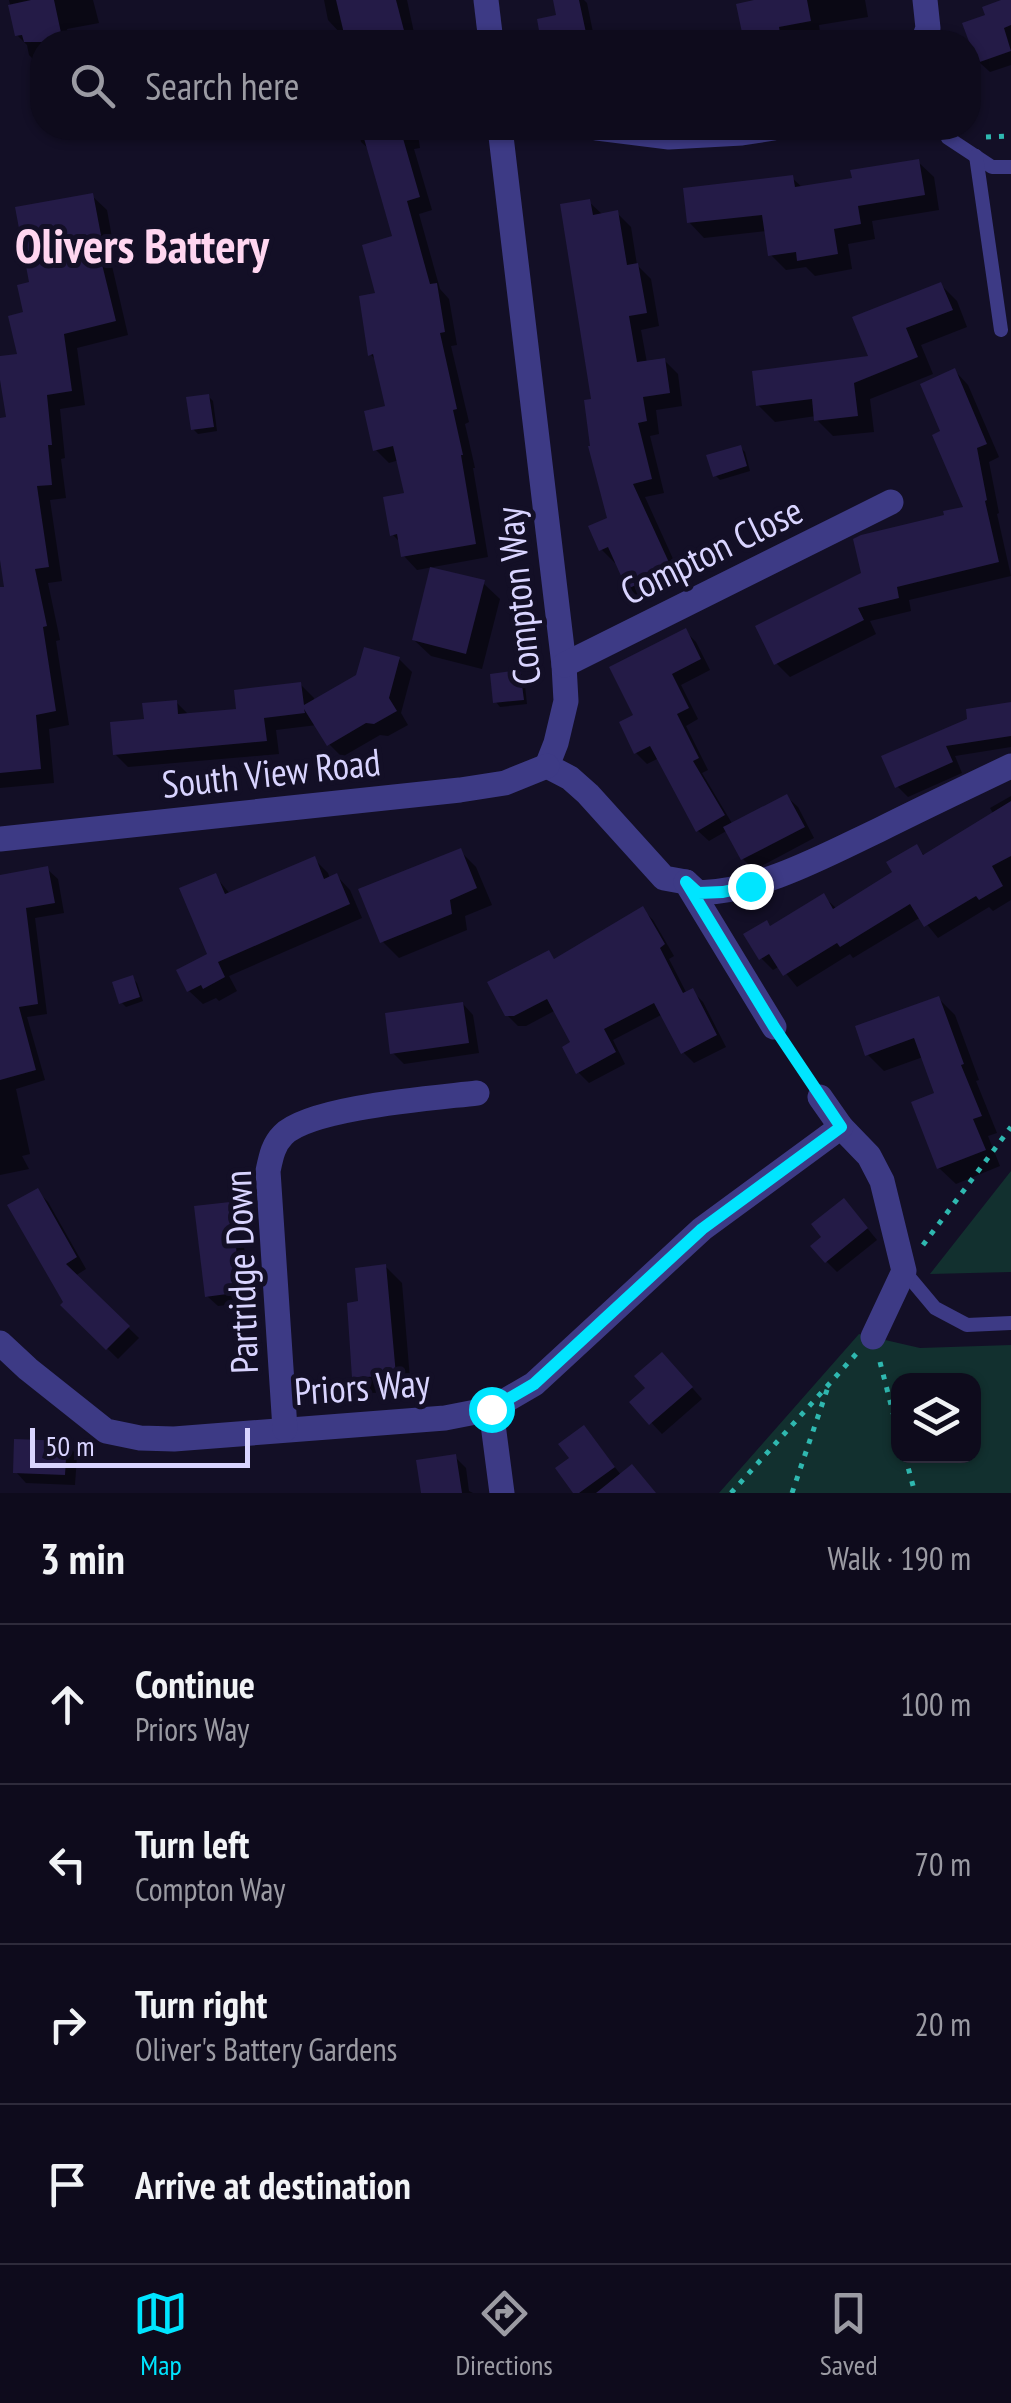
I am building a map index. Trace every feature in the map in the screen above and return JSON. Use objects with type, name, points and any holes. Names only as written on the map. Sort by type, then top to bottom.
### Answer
[{"type":"street","points":[[486,0],[489,30]]},
{"type":"street","points":[[926,0],[927,30]]},
{"type":"street","name":"Compton Way","points":[[501,140],[564,665],[566,702],[547,766]]},
{"type":"street","name":"Compton Close","points":[[564,665],[891,502]]},
{"type":"street","points":[[547,766],[570,778],[588,794],[664,878],[686,882],[698,893],[750,886],[1011,766]]},
{"type":"street","name":"South View Road","points":[[0,838],[460,790],[504,783],[547,766]]},
{"type":"street","points":[[686,882],[774,1027]]},
{"type":"street","name":"Partridge Down","points":[[285,1429],[268,1171],[272,1150],[285,1133],[321,1116],[476,1093]]},
{"type":"street","points":[[820,1097],[841,1127],[869,1156],[882,1181],[904,1271],[873,1337]]},
{"type":"street","name":"Priors Way","points":[[0,1343],[106,1431],[140,1438],[445,1418],[491,1409],[534,1384],[702,1229],[841,1127]]},
{"type":"street","points":[[491,1409],[502,1493]]},
{"type":"lane","points":[[951,140],[992,167],[1011,166]]},
{"type":"lane","points":[[976,156],[1001,330]]},
{"type":"lane","points":[[904,1271],[935,1308],[966,1325],[1011,1323]]},
{"type":"path","points":[[774,1027],[820,1097]]},
{"type":"path","points":[[904,1271],[1011,1127]]},
{"type":"path","points":[[731,1493],[873,1337]]},
{"type":"path","points":[[873,1337],[891,1405]]},
{"type":"path","points":[[792,1493],[829,1384]]},
{"type":"path","points":[[907,1463],[915,1493]]},
{"type":"green space","points":[[1011,1171],[1011,1272],[930,1274]]},
{"type":"green space","points":[[859,1334],[920,1348],[1011,1345],[1011,1493],[719,1493]]},
{"type":"building","points":[[54,0],[60,30],[30,30],[30,42],[24,42],[22,35],[15,36],[8,5]]},
{"type":"building","points":[[336,0],[396,0],[404,30],[343,30]]},
{"type":"building","points":[[553,0],[579,0],[585,30],[539,30],[537,19],[556,15]]},
{"type":"building","points":[[807,0],[811,21],[779,27],[780,30],[741,30],[736,4]]},
{"type":"building","points":[[1011,0],[1011,25],[1004,28],[1011,51],[981,62],[981,30],[965,30],[962,23],[985,15],[982,7]]},
{"type":"building","points":[[364,140],[403,140],[420,197],[407,201],[430,284],[437,283],[445,332],[440,333],[457,409],[453,410],[476,544],[401,557],[397,534],[390,536],[383,497],[404,493],[393,446],[373,451],[364,411],[385,406],[373,354],[368,356],[359,296],[375,293],[362,245],[392,236]]},
{"type":"building","points":[[919,159],[925,195],[858,206],[861,224],[834,229],[838,254],[797,261],[796,252],[768,256],[762,215],[687,223],[683,188],[793,175],[795,187],[852,178],[850,170]]},
{"type":"building","points":[[93,193],[104,251],[99,252],[116,321],[64,334],[72,391],[47,395],[52,485],[37,486],[49,567],[35,569],[47,626],[43,627],[56,711],[36,715],[41,769],[0,773],[0,587],[4,587],[0,560],[0,418],[6,417],[0,356],[17,354],[8,316],[23,312],[17,285],[29,282],[15,207]]},
{"type":"building","points":[[590,199],[593,215],[618,210],[627,265],[638,263],[647,313],[629,316],[637,362],[665,358],[670,393],[643,397],[647,421],[638,423],[652,479],[633,484],[672,569],[627,589],[608,547],[599,551],[588,526],[607,518],[588,446],[584,400],[591,399],[560,204]]},
{"type":"building","points":[[941,282],[953,310],[906,328],[918,357],[854,383],[858,416],[814,421],[812,399],[756,406],[752,371],[868,356],[852,317]]},
{"type":"building","points":[[955,368],[987,444],[977,448],[999,562],[897,587],[899,598],[858,608],[864,620],[774,665],[755,626],[861,573],[853,539],[963,507],[932,435],[940,431],[920,384]]},
{"type":"building","points":[[209,394],[214,427],[191,430],[186,397]]},
{"type":"building","points":[[741,445],[747,466],[713,477],[706,455]]},
{"type":"building","points":[[430,567],[485,580],[466,654],[412,640]]},
{"type":"building","points":[[686,628],[701,659],[672,674],[689,708],[677,714],[699,758],[693,761],[725,815],[696,832],[650,746],[634,754],[619,722],[633,715],[609,667]]},
{"type":"building","points":[[364,647],[400,657],[389,698],[397,711],[374,724],[366,723],[327,746],[304,709],[305,713],[264,718],[267,741],[113,755],[110,722],[144,719],[142,703],[177,700],[178,714],[236,709],[234,690],[301,682],[304,705],[356,675]]},
{"type":"building","points":[[520,670],[524,700],[493,703],[490,674]]},
{"type":"building","points":[[1011,702],[1011,736],[946,746],[953,762],[895,788],[881,756],[967,719],[966,709]]},
{"type":"building","points":[[787,794],[805,827],[741,860],[723,827]]},
{"type":"building","points":[[1011,801],[1011,856],[992,866],[1003,886],[979,900],[976,896],[924,927],[910,904],[783,976],[769,954],[759,960],[743,934],[767,920],[770,926],[824,893],[833,909],[892,872],[886,862],[917,844],[923,855]]},
{"type":"building","points":[[461,848],[477,888],[450,900],[452,914],[380,943],[358,889]]},
{"type":"building","points":[[315,856],[324,879],[337,873],[350,904],[218,962],[225,977],[203,989],[201,985],[187,992],[176,970],[207,954],[179,888],[216,873],[225,894]]},
{"type":"building","points":[[48,866],[55,903],[26,908],[38,1004],[19,1007],[36,1070],[0,1080],[0,875]]},
{"type":"building","points":[[643,906],[665,944],[660,948],[683,993],[693,988],[717,1035],[681,1054],[654,1003],[604,1029],[616,1052],[576,1074],[562,1047],[570,1042],[547,999],[514,1016],[505,1016],[487,982],[549,950],[554,959]]},
{"type":"building","points":[[133,975],[140,997],[119,1004],[112,982]]},
{"type":"building","points":[[939,996],[982,1116],[973,1119],[986,1150],[937,1169],[911,1102],[934,1093],[914,1038],[865,1056],[855,1026]]},
{"type":"building","points":[[463,1002],[469,1043],[390,1054],[385,1013]]},
{"type":"building","points":[[38,1188],[77,1257],[66,1264],[130,1326],[106,1350],[60,1305],[63,1302],[7,1205]]},
{"type":"building","points":[[844,1198],[868,1228],[825,1263],[810,1246],[821,1237],[811,1224]]},
{"type":"building","points":[[230,1202],[242,1292],[205,1297],[194,1206]]},
{"type":"building","points":[[386,1264],[396,1375],[352,1378],[347,1303],[358,1301],[355,1268]]},
{"type":"building","points":[[662,1352],[693,1387],[649,1425],[629,1402],[645,1388],[634,1376]]},
{"type":"building","points":[[584,1425],[615,1467],[579,1493],[573,1493],[555,1468],[569,1458],[558,1444]]},
{"type":"building","points":[[14,1439],[67,1441],[65,1475],[13,1473]]},
{"type":"building","points":[[456,1454],[462,1493],[421,1493],[416,1460]]},
{"type":"building","points":[[632,1464],[656,1493],[596,1493]]},
{"type":"district","name":"Olivers Battery","points":[[142,245]]},
{"type":"route","points":[[491,1409],[534,1384],[702,1229],[841,1127],[774,1027],[686,882],[698,893],[750,886]]}]
